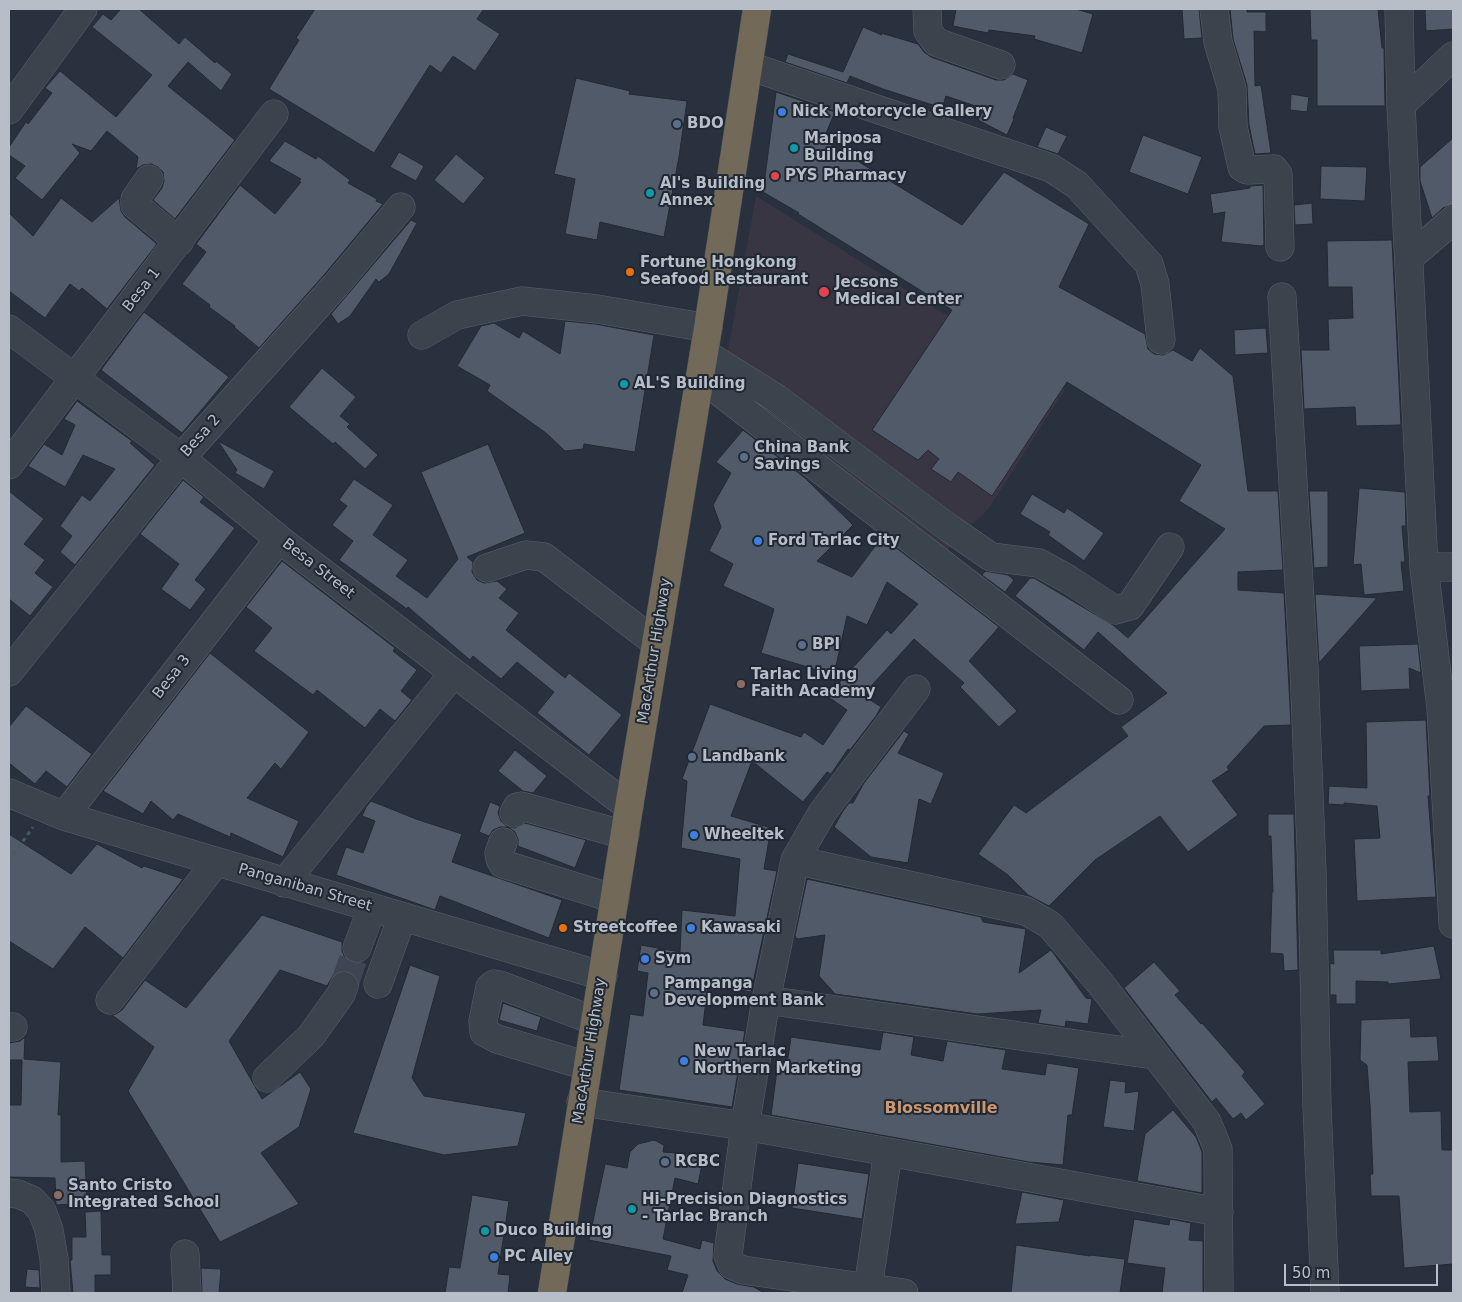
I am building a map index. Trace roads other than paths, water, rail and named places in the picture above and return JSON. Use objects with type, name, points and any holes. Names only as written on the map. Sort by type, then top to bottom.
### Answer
[{"type":"highway","name":"MacArthur Highway","points":[[552,1293],[624,835],[704,353],[757,9]]},
{"type":"street","points":[[9,110],[83,9]]},
{"type":"street","points":[[927,9],[928,31],[936,42],[1001,65]]},
{"type":"street","points":[[1214,9],[1218,42],[1232,89],[1233,126],[1242,167],[1247,170],[1274,169],[1278,174],[1280,247]]},
{"type":"street","points":[[1399,9],[1401,105],[1424,568],[1447,708],[1453,924]]},
{"type":"street","points":[[1401,105],[1453,56]]},
{"type":"street","points":[[749,66],[1051,168],[1077,185],[1149,264],[1155,284],[1161,340]]},
{"type":"street","name":"Besa 1","points":[[9,466],[274,114]]},
{"type":"street","points":[[149,179],[135,199],[135,205],[179,242]]},
{"type":"street","name":"Besa 2","points":[[9,672],[182,458],[336,285],[401,207]]},
{"type":"street","points":[[1409,258],[1453,220]]},
{"type":"street","points":[[1282,297],[1304,668],[1312,872],[1317,1106],[1325,1293]]},
{"type":"street","points":[[422,334],[457,315],[522,301],[597,309],[704,353],[776,398],[949,528],[991,557],[1039,563],[1068,579],[1115,610],[1130,606],[1170,547]]},
{"type":"street","name":"Besa Street","points":[[9,329],[182,458],[279,539],[629,807]]},
{"type":"street","points":[[704,353],[1120,700]]},
{"type":"street","name":"Besa 3","points":[[55,812],[279,539]]},
{"type":"street","points":[[487,568],[526,554],[544,557],[656,643]]},
{"type":"street","points":[[1424,568],[1453,566]]},
{"type":"street","points":[[284,883],[453,674]]},
{"type":"street","points":[[904,1293],[855,1289],[743,1270],[732,1265],[728,1255],[745,1126],[766,1000],[795,860],[822,813],[916,689]]},
{"type":"street","name":"Panganiban Street","points":[[9,793],[55,812],[284,883],[603,976]]},
{"type":"street","points":[[514,813],[517,807],[526,808],[624,835]]},
{"type":"street","points":[[503,842],[499,854],[503,864],[615,899]]},
{"type":"street","points":[[795,860],[1026,911],[1050,925],[1100,982],[1207,1122],[1218,1149],[1219,1293]]},
{"type":"street","points":[[110,1000],[216,862]]},
{"type":"street","points":[[358,948],[372,908]]},
{"type":"street","points":[[378,984],[402,917]]},
{"type":"street","points":[[503,947],[490,987],[483,1021],[484,1032],[511,1044],[587,1066]]},
{"type":"street","points":[[490,987],[494,984],[500,984],[595,1021]]},
{"type":"street","points":[[267,1078],[310,1036],[341,994],[344,986]]},
{"type":"street","points":[[766,1000],[1154,1055]]},
{"type":"street","points":[[581,1102],[745,1126],[1218,1212]]},
{"type":"street","points":[[855,1289],[888,1152]]},
{"type":"street","points":[[9,1193],[18,1194],[32,1200],[42,1211],[49,1230],[54,1259],[56,1293]]},
{"type":"street","points":[[185,1254],[187,1293]]},
{"type":"tunnel","points":[[344,986],[357,948]]},
{"type":"place","name":"Nick Motorcycle Gallery","points":[[782,112]]},
{"type":"place","name":"BDO","points":[[677,124]]},
{"type":"place","name":"Mariposa Building","points":[[794,148]]},
{"type":"place","name":"PYS Pharmacy","points":[[775,176]]},
{"type":"place","name":"Al's Building Annex","points":[[650,193]]},
{"type":"place","name":"Fortune Hongkong Seafood Restaurant","points":[[630,272]]},
{"type":"place","name":"Jecsons Medical Center","points":[[824,292]]},
{"type":"place","name":"AL'S Building","points":[[624,384]]},
{"type":"place","name":"China Bank Savings","points":[[744,457]]},
{"type":"place","name":"Ford Tarlac City","points":[[758,541]]},
{"type":"place","name":"BPI","points":[[802,645]]},
{"type":"place","name":"Tarlac Living Faith Academy","points":[[741,684]]},
{"type":"place","name":"Landbank","points":[[692,757]]},
{"type":"place","name":"Wheeltek","points":[[694,835]]},
{"type":"place","name":"Streetcoffee","points":[[563,928]]},
{"type":"place","name":"Kawasaki","points":[[691,928]]},
{"type":"place","name":"Sym","points":[[645,959]]},
{"type":"place","name":"Pampanga Development Bank","points":[[654,993]]},
{"type":"place","name":"New Tarlac Northern Marketing","points":[[684,1061]]},
{"type":"place","name":"RCBC","points":[[665,1162]]},
{"type":"place","name":"Santo Cristo Integrated School","points":[[58,1195]]},
{"type":"place","name":"Hi-Precision Diagnostics - Tarlac Branch","points":[[632,1209]]},
{"type":"place","name":"Duco Building","points":[[485,1231]]},
{"type":"place","name":"PC Alley","points":[[494,1257]]},
{"type":"district","name":"Blossomville","points":[[941,1109]]}]
